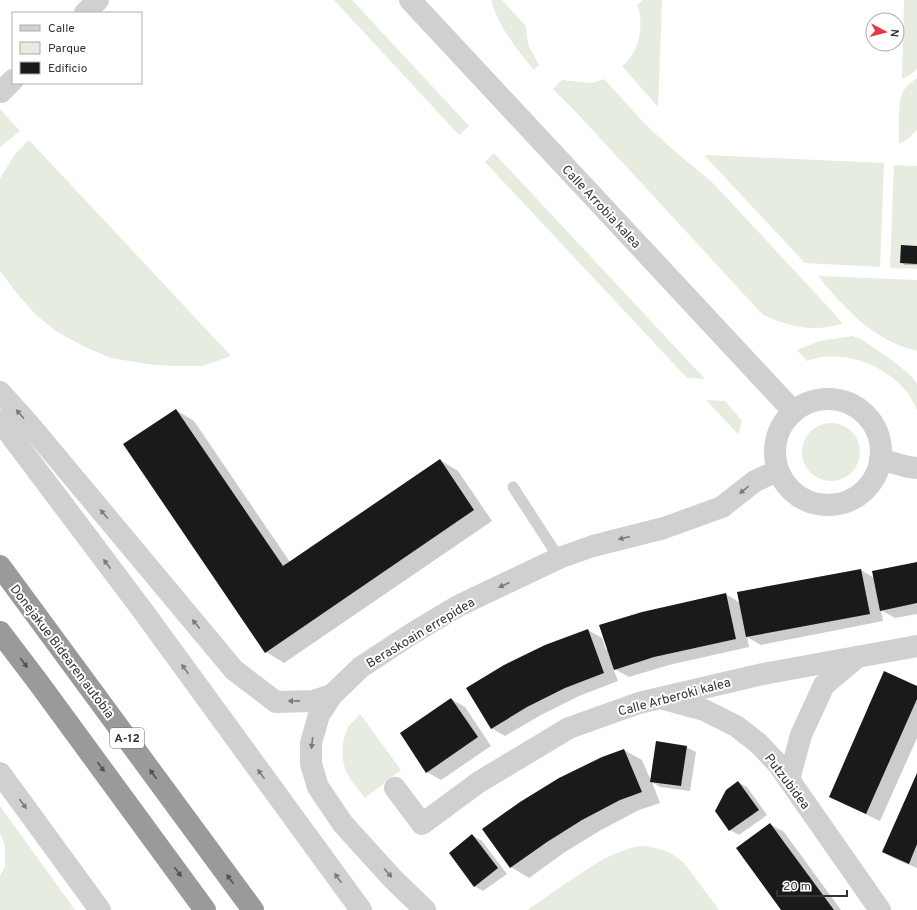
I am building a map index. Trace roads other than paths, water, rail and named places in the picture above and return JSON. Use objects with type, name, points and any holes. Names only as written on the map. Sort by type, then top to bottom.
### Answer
[{"type":"highway","name":"Donejakue Bidearen autobia","points":[[0,566],[253,910]]},
{"type":"highway","name":"A-12","points":[[0,632],[43,688],[205,910]]},
{"type":"street","points":[[86,12],[98,0]]},
{"type":"street","name":"Calle Arrobia kalea","points":[[410,0],[794,412]]},
{"type":"street","points":[[0,392],[28,423],[234,670],[276,702],[313,701],[332,695]]},
{"type":"street","points":[[833,399],[853,406],[866,416],[875,428],[880,443],[880,459],[874,478],[861,494],[843,503],[822,506],[803,500],[787,487],[778,472],[775,450],[777,436],[784,422],[802,405],[833,399]]},
{"type":"street","points":[[0,421],[152,624],[361,910]]},
{"type":"street","points":[[880,459],[917,468]]},
{"type":"street","name":"Beraskoain errepidea","points":[[425,910],[393,879],[343,824],[318,787],[311,764],[310,743],[319,715],[332,695],[361,667],[458,606],[559,558],[593,546],[664,528],[722,507],[755,481],[778,472]]},
{"type":"street","name":"Calle Arberoki kalea","points":[[394,788],[422,824],[479,782],[569,728],[639,703],[660,698],[763,674],[917,646]]},
{"type":"street","name":"Calle Arberoki kalea","points":[[788,780],[802,735],[824,685],[857,658]]},
{"type":"street","name":"Putzubidea","points":[[660,698],[704,710],[736,726],[758,743],[778,764],[880,910]]},
{"type":"street","points":[[0,773],[100,910]]},
{"type":"lane","points":[[513,487],[559,558]]}]
